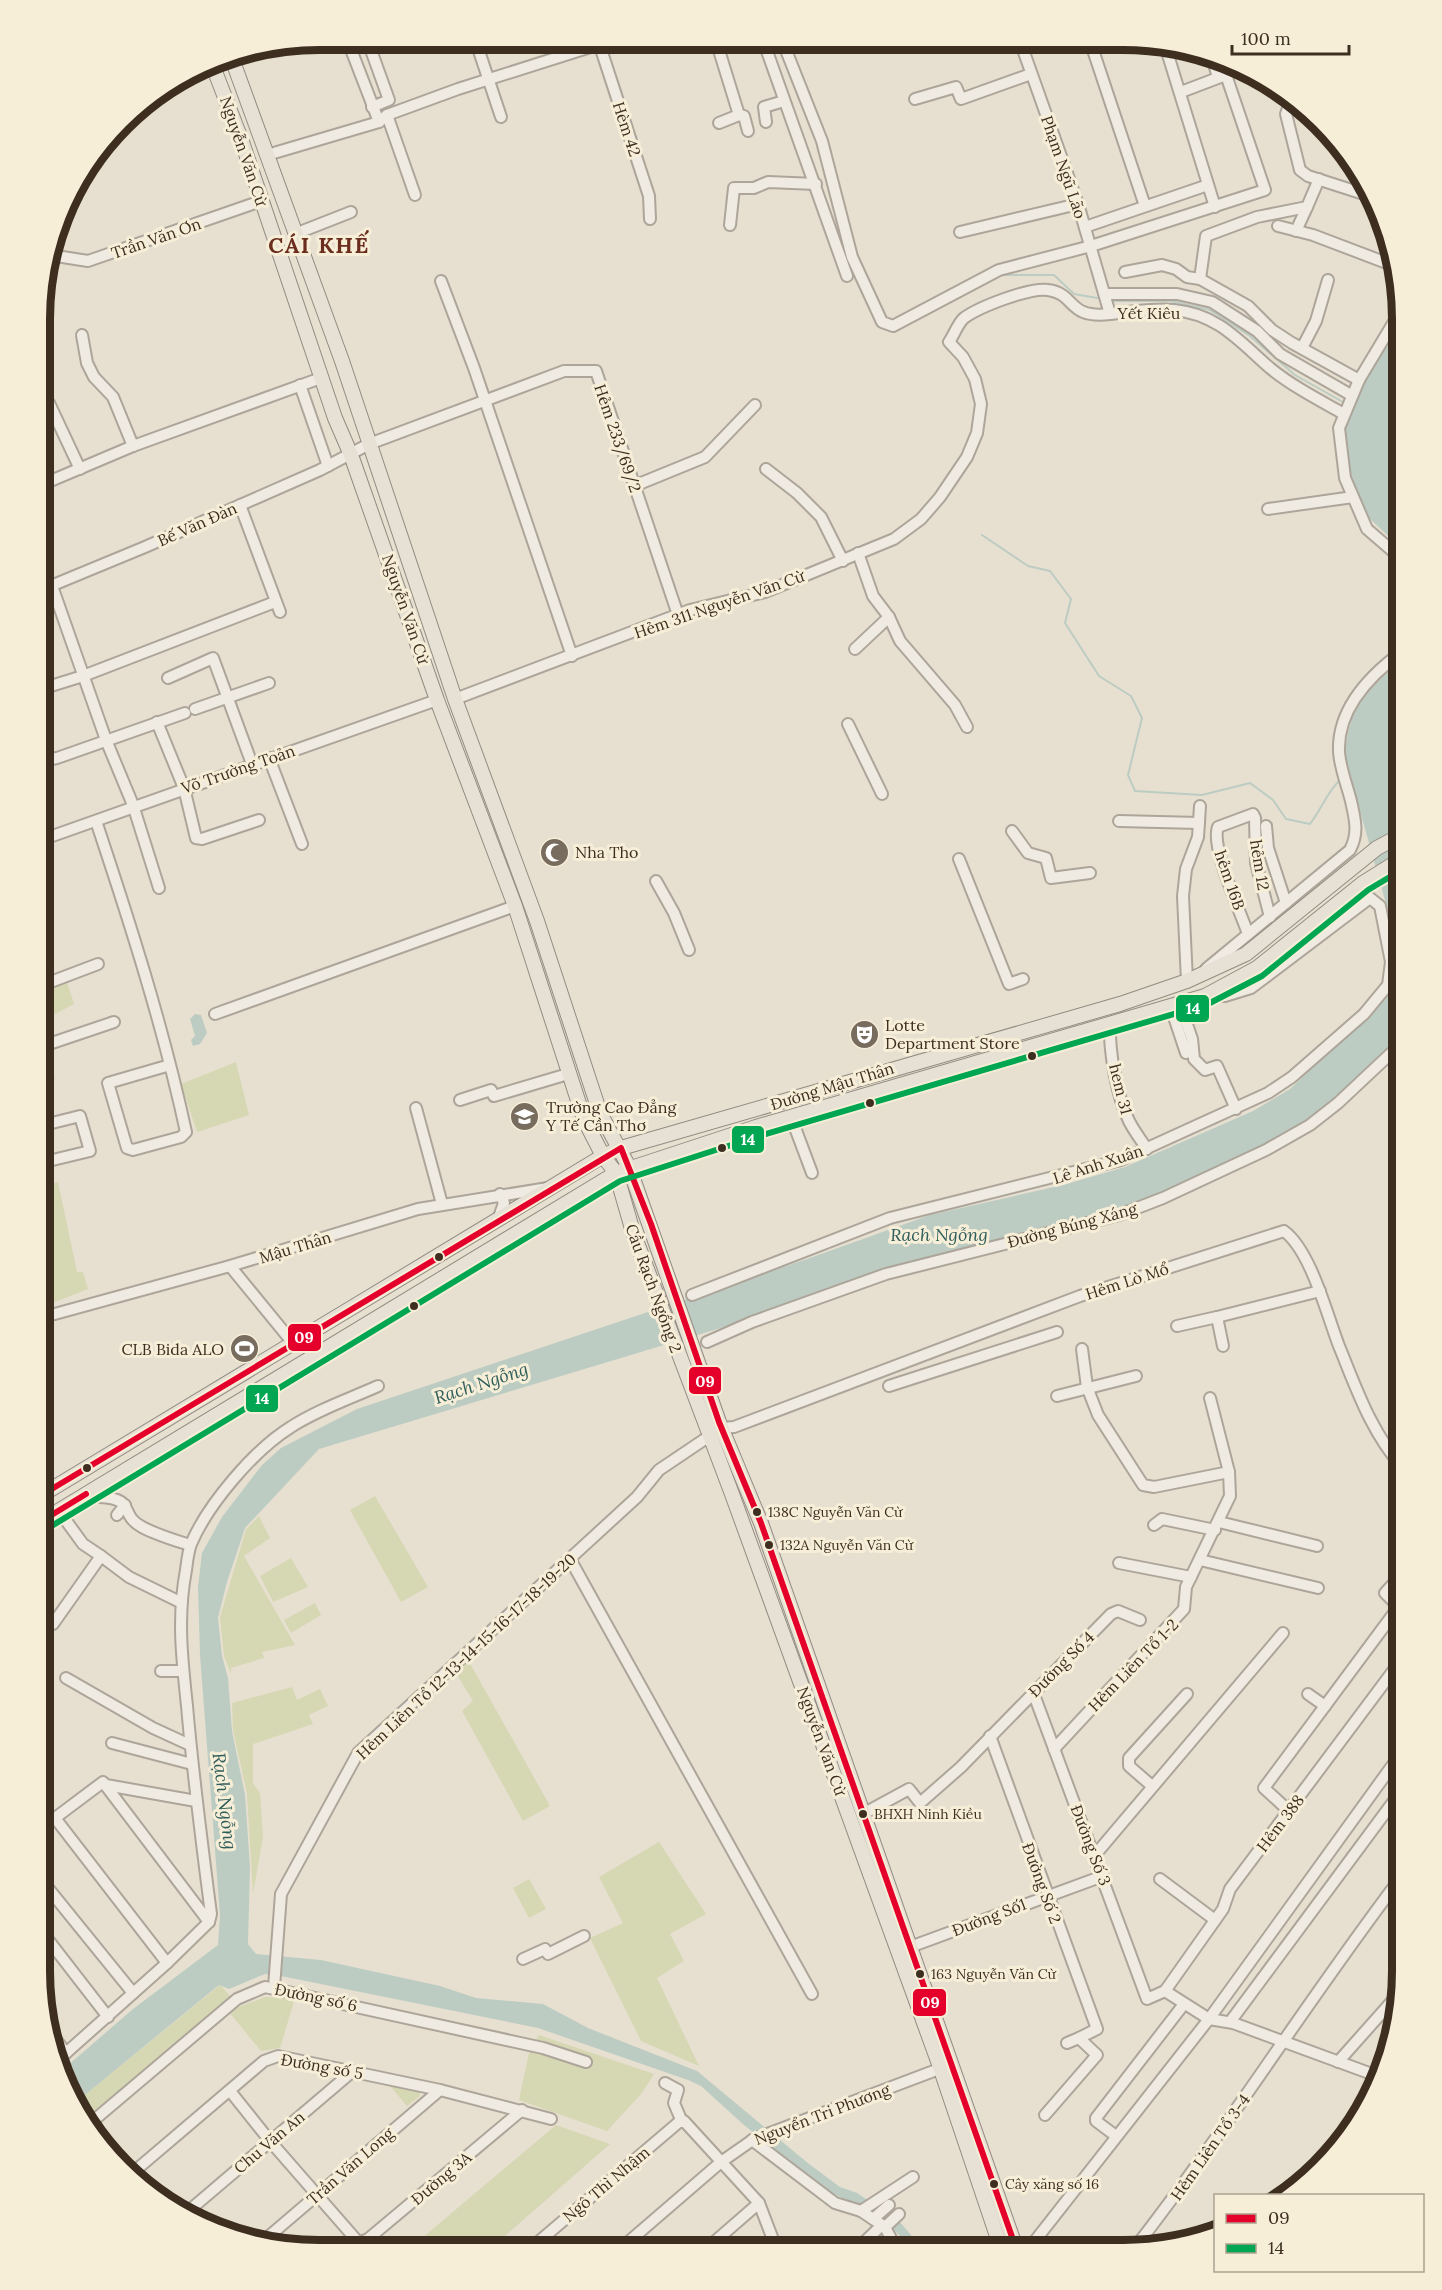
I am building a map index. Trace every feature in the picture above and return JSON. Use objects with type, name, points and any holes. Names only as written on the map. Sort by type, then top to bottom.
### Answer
[{"type":"main road","name":"Nguyễn Văn Cừ","points":[[234,63],[369,444],[454,696],[537,921],[600,1113],[621,1148]]},
{"type":"main road","name":"Nguyễn Văn Cừ","points":[[214,70],[321,378],[351,455],[437,700],[515,906],[584,1119],[603,1156],[616,1173]]},
{"type":"main road","points":[[437,700],[454,696]]},
{"type":"main road","name":"Đường Mậu Thân","points":[[50,1490],[603,1156],[621,1148],[1120,1004],[1192,979],[1246,954],[1377,848],[1392,840]]},
{"type":"main road","name":"Đường Mậu Thân","points":[[50,1516],[616,1173],[790,1117],[1205,996],[1257,968],[1363,883],[1392,865]]},
{"type":"main road","points":[[841,1085],[846,1101]]},
{"type":"main road","name":"Cầu Rạch Ngổng 2","points":[[621,1148],[651,1224],[720,1425],[761,1523],[910,1947],[946,2067]]},
{"type":"main road","name":"Cầu Rạch Ngổng 2","points":[[616,1173],[633,1232],[708,1437]]},
{"type":"main road","name":"Nguyễn Văn Cừ","points":[[708,1437],[946,2067],[999,2240]]},
{"type":"main road","points":[[805,1695],[819,1689]]},
{"type":"main road","points":[[946,2067],[1013,2240]]},
{"type":"street","points":[[351,50],[372,107],[383,119],[415,195]]},
{"type":"street","points":[[371,50],[389,100],[372,107]]},
{"type":"street","points":[[478,50],[501,117]]},
{"type":"street","points":[[267,155],[383,119],[576,50]]},
{"type":"street","name":"Hèm 42","points":[[602,50],[649,196],[650,219]]},
{"type":"street","points":[[719,50],[739,116]]},
{"type":"street","points":[[766,50],[847,276]]},
{"type":"street","points":[[786,50],[822,141],[852,257],[882,322],[893,326],[999,270],[1091,246],[1264,190],[1217,66]]},
{"type":"street","name":"Phạm Ngũ Lão","points":[[1023,50],[1106,294]]},
{"type":"street","points":[[1093,50],[1146,206]]},
{"type":"street","points":[[1168,54],[1215,207]]},
{"type":"street","points":[[1180,92],[1231,72]]},
{"type":"street","points":[[915,99],[956,87],[962,99],[1031,74]]},
{"type":"street","points":[[766,122],[764,107],[784,101]]},
{"type":"street","points":[[1289,106],[1286,114],[1300,170],[1362,193]]},
{"type":"street","points":[[719,123],[744,116],[748,131]]},
{"type":"street","points":[[1296,231],[1319,179]]},
{"type":"street","points":[[730,225],[734,189],[754,188],[768,182],[816,185],[834,182]]},
{"type":"street","points":[[1085,227],[1208,185]]},
{"type":"street","name":"Trần Văn Ơn","points":[[57,256],[88,261],[261,201]]},
{"type":"street","points":[[960,232],[1077,204]]},
{"type":"street","points":[[1200,279],[1206,236],[1257,217],[1307,207]]},
{"type":"street","points":[[295,234],[351,212]]},
{"type":"street","points":[[1278,226],[1386,263]]},
{"type":"street","points":[[1125,272],[1162,265],[1176,269],[1187,277],[1200,279],[1248,306],[1272,330],[1359,380]]},
{"type":"street","points":[[1302,348],[1316,321],[1328,280]]},
{"type":"street","points":[[441,281],[572,656]]},
{"type":"street","name":"Hẻm 311 Nguyễn Văn Cừ","points":[[454,696],[572,656],[678,615],[765,592],[894,539],[921,519],[967,457],[977,433],[981,404],[975,379],[963,357],[949,342],[961,321],[967,316],[1027,292],[1048,290],[1061,295],[1079,312],[1092,316],[1110,314]]},
{"type":"street","name":"Yết Kiêu","points":[[1198,306],[1174,310],[1110,314],[1106,294],[1148,292],[1235,315],[1257,332],[1276,360],[1344,414]]},
{"type":"street","name":"Yết Kiêu","points":[[1198,306],[1219,325],[1245,342],[1276,360],[1351,395]]},
{"type":"street","points":[[1392,325],[1351,395],[1339,428],[1345,478],[1353,497],[1368,529],[1392,550]]},
{"type":"street","points":[[82,335],[87,363],[94,377],[112,397],[133,446]]},
{"type":"street","name":"Hẻm 233/69/2","points":[[351,455],[369,444],[564,371],[596,371],[678,615]]},
{"type":"street","points":[[50,481],[133,446],[321,378]]},
{"type":"street","points":[[300,386],[328,466]]},
{"type":"street","points":[[50,405],[80,469]]},
{"type":"street","points":[[634,486],[705,457],[756,405]]},
{"type":"street","name":"Bế Văn Đàn","points":[[52,585],[351,455]]},
{"type":"street","points":[[766,469],[797,493],[821,517],[843,561]]},
{"type":"street","points":[[1268,509],[1353,497]]},
{"type":"street","points":[[50,686],[278,607],[240,505]]},
{"type":"street","points":[[858,553],[873,596],[889,617],[900,641],[955,705],[967,727]]},
{"type":"street","points":[[52,585],[105,740],[134,805],[159,888]]},
{"type":"street","points":[[855,649],[889,617]]},
{"type":"street","points":[[168,678],[213,658],[252,764]]},
{"type":"street","points":[[1192,979],[1350,850],[1356,838],[1356,822],[1339,754],[1339,730],[1360,690],[1392,659]]},
{"type":"street","points":[[50,760],[269,683]]},
{"type":"street","name":"Võ Trường Toản","points":[[50,837],[134,805],[437,700]]},
{"type":"street","points":[[157,722],[184,788],[198,839],[258,820]]},
{"type":"street","points":[[848,724],[882,794]]},
{"type":"street","points":[[269,758],[302,844]]},
{"type":"street","points":[[1192,979],[1183,896],[1186,869],[1198,837],[1200,806]]},
{"type":"street","name":"hẻm 12","points":[[1252,814],[1255,818],[1256,863],[1270,917]]},
{"type":"street","name":"hẻm 16B","points":[[1248,934],[1218,847],[1216,831],[1218,827],[1252,814]]},
{"type":"street","points":[[96,821],[123,902],[170,1065],[186,1133],[139,1149],[128,1148],[108,1083],[170,1065]]},
{"type":"street","points":[[1119,821],[1199,823]]},
{"type":"street","points":[[1266,826],[1268,848],[1286,903]]},
{"type":"street","points":[[1012,831],[1028,853],[1046,858],[1051,878],[1090,873]]},
{"type":"street","points":[[959,859],[1009,984],[1023,979]]},
{"type":"street","points":[[656,881],[674,913],[689,950]]},
{"type":"street","name":"Lê Anh Xuân","points":[[692,1295],[890,1218],[1121,1160],[1268,1093],[1292,1077],[1378,999],[1388,985],[1391,973],[1380,906],[1370,898],[1251,988],[1232,995],[1205,996]]},
{"type":"street","points":[[215,1014],[515,906]]},
{"type":"street","points":[[50,982],[99,964]]},
{"type":"street","points":[[1176,1006],[1192,1039],[1196,1063],[1205,1070],[1220,1065],[1236,1109]]},
{"type":"street","points":[[1176,1006],[1186,1053]]},
{"type":"street","points":[[50,1044],[114,1022]]},
{"type":"street","name":"hem 31","points":[[1110,1025],[1109,1041],[1119,1091],[1129,1121],[1147,1149]]},
{"type":"street","name":"Đường Búng Xáng","points":[[707,1342],[752,1322],[880,1276],[974,1250],[1004,1245],[1119,1215],[1163,1198],[1266,1150],[1310,1125],[1338,1103],[1392,1052]]},
{"type":"street","points":[[460,1100],[490,1090],[494,1096],[568,1074]]},
{"type":"street","points":[[416,1108],[442,1204]]},
{"type":"street","points":[[50,1124],[80,1116],[90,1151],[50,1161]]},
{"type":"street","points":[[790,1117],[812,1173]]},
{"type":"street","name":"Mậu Thân","points":[[50,1314],[230,1266],[418,1209],[552,1187]]},
{"type":"street","points":[[498,1220],[504,1203],[500,1194]]},
{"type":"street","name":"Hẻm Lò Mổ","points":[[720,1425],[734,1427],[1080,1296],[1278,1232],[1288,1234],[1299,1249],[1320,1290],[1339,1346],[1374,1429],[1392,1454]]},
{"type":"street","points":[[230,1266],[293,1342]]},
{"type":"street","points":[[1177,1326],[1320,1290]]},
{"type":"street","points":[[1217,1317],[1223,1346]]},
{"type":"street","points":[[889,1386],[1057,1332]]},
{"type":"street","points":[[1082,1349],[1087,1387],[1105,1431],[1143,1485],[1154,1488],[1229,1472]]},
{"type":"street","points":[[1057,1395],[1136,1376]]},
{"type":"street","points":[[63,2055],[167,1963],[209,1922],[211,1914],[196,1801],[183,1671],[180,1602],[190,1545],[203,1520],[238,1475],[278,1437],[319,1412],[378,1386]]},
{"type":"street","name":"Hẻm Liên Tổ 1-2","points":[[1054,1749],[1181,1615],[1185,1603],[1184,1594],[1191,1577],[1230,1496],[1229,1472],[1210,1398]]},
{"type":"street","name":"Hẻm Liên Tổ 12-13-14-15-16-17-18-19-20","points":[[274,1983],[282,1891],[358,1753],[637,1497],[659,1470],[708,1437]]},
{"type":"street","points":[[93,1490],[100,1497],[112,1496],[125,1505],[132,1518],[141,1527],[190,1545]]},
{"type":"street","points":[[117,1515],[125,1505]]},
{"type":"street","points":[[59,1511],[83,1544],[129,1577],[180,1602]]},
{"type":"street","points":[[1154,1525],[1162,1519],[1217,1526],[1317,1546]]},
{"type":"street","points":[[53,1624],[101,1556]]},
{"type":"street","points":[[570,1559],[812,1994]]},
{"type":"street","points":[[1200,1560],[1318,1588]]},
{"type":"street","points":[[1119,1563],[1191,1577]]},
{"type":"street","points":[[1392,1585],[1385,1593],[1392,1600]]},
{"type":"street","name":"Đường Số 4","points":[[990,1736],[1111,1614],[1118,1611],[1140,1620]]},
{"type":"street","points":[[1289,1811],[1264,1788],[1392,1616]]},
{"type":"street","points":[[1095,1855],[1283,1634]]},
{"type":"street","points":[[161,1671],[183,1671]]},
{"type":"street","name":"Hẻm 388","points":[[1147,2000],[1165,1990],[1215,1920],[1230,1889],[1392,1672]]},
{"type":"street","points":[[66,1678],[153,1728],[190,1745]]},
{"type":"street","name":"Đường Số 3","points":[[1033,1692],[1147,2000]]},
{"type":"street","points":[[1152,1786],[1131,1767],[1128,1758],[1187,1694]]},
{"type":"street","points":[[1308,1694],[1325,1706]]},
{"type":"street","points":[[863,1814],[909,1789],[920,1803],[961,1767],[990,1736]]},
{"type":"street","name":"Đường Số 2","points":[[990,1736],[1097,2030],[1079,2038]]},
{"type":"street","points":[[112,1743],[192,1764]]},
{"type":"street","points":[[1036,2240],[1209,2019],[1392,1766]]},
{"type":"street","points":[[167,1963],[55,1818],[101,1781],[209,1922]]},
{"type":"street","points":[[106,1785],[196,1801]]},
{"type":"street","points":[[1230,2022],[1392,1803]]},
{"type":"street","name":"Đường Số1","points":[[910,1947],[1102,1876]]},
{"type":"street","points":[[1160,1879],[1215,1920]]},
{"type":"street","name":"Hẻm Liên Tổ 3-4","points":[[1141,2240],[1176,2196],[1325,1980],[1392,1890]]},
{"type":"street","points":[[50,1891],[133,1993]]},
{"type":"street","points":[[523,1959],[545,1949],[548,1954],[584,1936]]},
{"type":"street","points":[[50,1942],[108,2017]]},
{"type":"street","name":"Đường số 6","points":[[94,2120],[237,1999],[255,1989],[274,1983],[543,2048],[586,2062]]},
{"type":"street","points":[[1165,1990],[1209,2019],[1230,2022],[1372,2075]]},
{"type":"street","points":[[1338,2062],[1390,2003]]},
{"type":"street","points":[[1116,2136],[1096,2121],[1096,2118],[1184,2004]]},
{"type":"street","points":[[1045,2115],[1100,2052],[1079,2038],[1067,2043]]},
{"type":"street","name":"Đường số 5","points":[[136,2170],[264,2061],[278,2056],[440,2090],[551,2119]]},
{"type":"street","name":"Nguyển Tri Phương","points":[[631,2240],[722,2162],[753,2140],[946,2067]]},
{"type":"street","name":"Chu Văn An","points":[[191,2209],[353,2071]]},
{"type":"street","points":[[665,2083],[678,2090],[674,2103],[683,2122],[759,2203],[770,2240]]},
{"type":"street","name":"Trần Văn Long","points":[[270,2236],[440,2090]]},
{"type":"street","points":[[230,2091],[317,2195]]},
{"type":"street","name":"Đường 3A","points":[[366,2240],[522,2110]]},
{"type":"street","name":"Ngô Thì Nhậm","points":[[541,2240],[683,2122]]},
{"type":"street","points":[[753,2140],[835,2203],[885,2216]]},
{"type":"street","points":[[865,2240],[914,2177]]},
{"type":"street","name":"Đường 3A","points":[[317,2195],[356,2240]]},
{"type":"street","points":[[716,2240],[759,2203]]},
{"type":"street","points":[[885,2216],[893,2240]]},
{"type":"green space","points":[[67,982],[74,1004],[53,1015],[50,1006],[50,989]]},
{"type":"green space","points":[[236,1062],[249,1115],[197,1132],[181,1084]]},
{"type":"green space","points":[[50,1073],[53,1073],[55,1079],[50,1081]]},
{"type":"green space","points":[[58,1182],[77,1272],[83,1272],[88,1289],[52,1303],[50,1296],[50,1184]]},
{"type":"green space","points":[[375,1496],[428,1587],[401,1602],[350,1510]]},
{"type":"green space","points":[[259,1516],[270,1538],[244,1556],[295,1645],[262,1652],[264,1658],[231,1668],[231,1674],[224,1656],[220,1617],[246,1529]]},
{"type":"green space","points":[[291,1558],[308,1587],[273,1602],[260,1576]]},
{"type":"green space","points":[[315,1603],[321,1615],[291,1633],[284,1620]]},
{"type":"green space","points":[[467,1658],[550,1806],[523,1821],[462,1711],[473,1701],[454,1670]]},
{"type":"green space","points":[[292,1687],[297,1700],[320,1689],[328,1706],[309,1715],[313,1724],[253,1744],[253,1783],[260,1793],[263,1837],[253,1894],[247,1794],[233,1730],[232,1703]]},
{"type":"green space","points":[[659,1842],[706,1914],[670,1934],[684,1961],[657,1978],[699,2066],[641,2041],[590,1938],[623,1923],[599,1877]]},
{"type":"green space","points":[[529,1879],[546,1909],[529,1918],[513,1888]]},
{"type":"green space","points":[[220,1985],[232,1998],[92,2116],[81,2098]]},
{"type":"green space","points":[[265,1997],[295,1998],[280,2048],[261,2051],[228,2011]]},
{"type":"green space","points":[[539,2035],[654,2074],[642,2093],[607,2131],[519,2100],[529,2053]]},
{"type":"green space","points":[[389,2085],[419,2090],[420,2096],[407,2106]]},
{"type":"green space","points":[[556,2125],[610,2144],[500,2240],[420,2240]]},
{"type":"water","points":[[1392,332],[1392,540],[1368,517],[1349,473],[1345,424],[1348,405]]},
{"type":"water","name":"Rạch Ngỗng","points":[[1392,669],[1392,787],[1390,795],[1392,799],[1392,950],[1388,911],[1345,757],[1350,725],[1355,712],[1379,680]]},
{"type":"water","name":"Rạch Ngỗng","points":[[1392,978],[1392,1048],[1330,1107],[1301,1128],[1135,1206],[817,1296],[724,1327],[319,1449],[245,1528],[218,1618],[222,1656],[228,1678],[232,1731],[245,1795],[250,1867],[248,1944],[256,1954],[321,1960],[440,1986],[476,1998],[543,2004],[588,2028],[697,2071],[809,2164],[840,2187],[857,2193],[899,2221],[915,2240],[904,2240],[881,2217],[822,2188],[744,2125],[701,2086],[688,2080],[538,2028],[286,1977],[265,1974],[229,1989],[219,1985],[81,2098],[67,2066],[133,2009],[218,1945],[220,1915],[200,1655],[198,1587],[202,1553],[222,1517],[262,1465],[281,1448],[357,1409],[807,1259],[930,1215],[1063,1185],[1125,1167],[1253,1111],[1290,1089],[1381,1003]]},
{"type":"water","points":[[195,1014],[201,1015],[207,1033],[200,1044],[193,1046],[191,1040],[195,1036],[190,1019]]},
{"type":"waterway","points":[[1000,275],[1054,275],[1074,294],[1103,299]]},
{"type":"waterway","points":[[1112,301],[1171,301],[1210,310],[1250,336],[1295,375],[1343,402]]},
{"type":"waterway","points":[[982,535],[1028,566],[1050,571],[1071,599],[1065,623],[1099,676],[1131,696],[1142,718],[1128,775],[1135,791],[1202,795],[1250,783],[1273,800],[1286,819],[1310,824],[1341,779]]},
{"type":"transit line","name":"14","points":[[50,1527],[620,1181],[759,1136],[1208,1004],[1262,976],[1368,890],[1392,876]]},
{"type":"transit line","name":"09","points":[[50,1490],[621,1148],[651,1224],[719,1422],[761,1523],[1013,2240]]},
{"type":"transit line","name":"09","points":[[50,1516],[86,1494]]},
{"type":"place","name":"Nha Tho","points":[[554,852]]},
{"type":"place","name":"Lotte Department Store","points":[[864,1034]]},
{"type":"place","name":"Trường Cao Đẳng Y Tế Cần Thơ","points":[[525,1116]]},
{"type":"place","name":"CLB Bida ALO","points":[[245,1349]]},
{"type":"place","name":"138C Nguyễn Văn Cừ","points":[[757,1512]]},
{"type":"place","name":"132A Nguyễn Văn Cừ","points":[[769,1545]]},
{"type":"place","name":"BHXH Ninh Kiều","points":[[863,1814]]},
{"type":"place","name":"163 Nguyễn Văn Cừ","points":[[920,1974]]},
{"type":"place","name":"Cây xăng số 16","points":[[994,2184]]},
{"type":"district","name":"CÁI KHẾ","points":[[319,245]]}]
